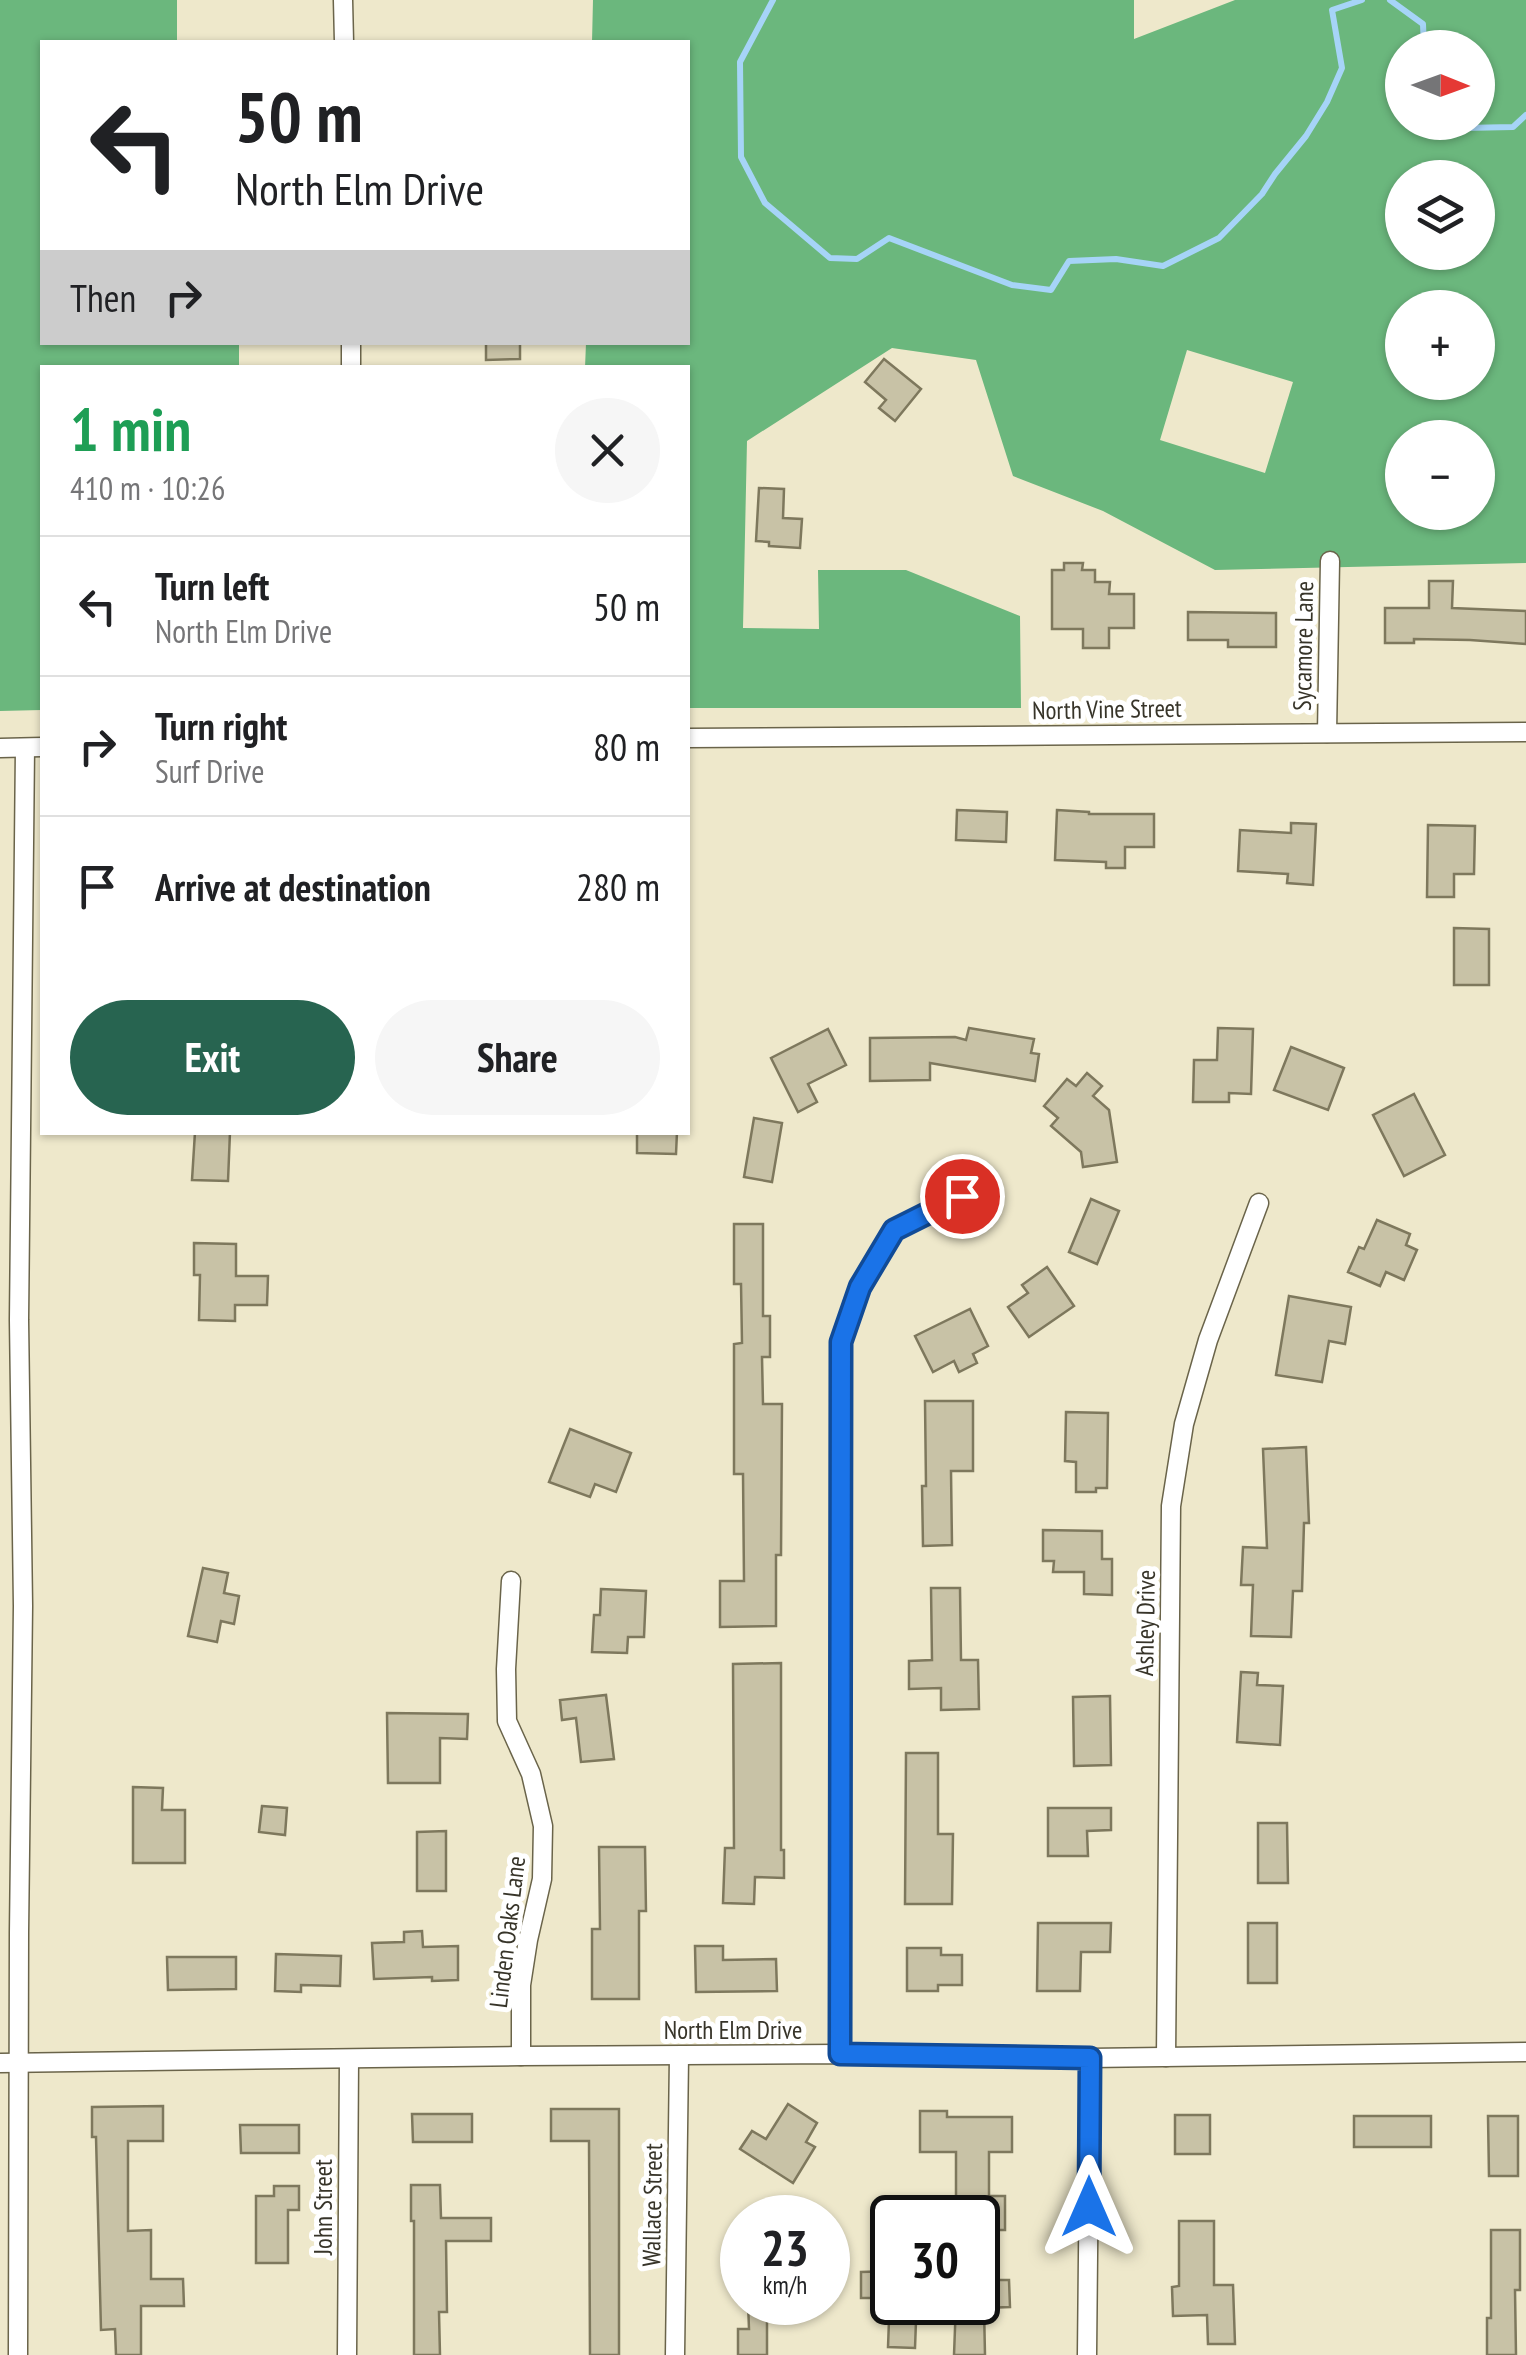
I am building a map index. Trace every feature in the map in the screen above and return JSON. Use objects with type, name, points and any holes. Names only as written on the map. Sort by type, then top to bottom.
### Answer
[{"type":"street","points":[[343,0],[344,40]]},
{"type":"street","name":"Sycamore Lane","points":[[1326,732],[1330,561]]},
{"type":"street","name":"North Vine Street","points":[[690,738],[1526,732]]},
{"type":"street","points":[[0,748],[34,748],[19,1307],[23,1606],[9,2063],[18,2355]]},
{"type":"street","points":[[840,2054],[841,1342],[860,1287],[894,1230],[962,1196]]},
{"type":"street","name":"Ashley Drive","points":[[1166,2057],[1171,1506],[1184,1424],[1208,1340],[1258,1204]]},
{"type":"street","name":"Linden Oaks Lane","points":[[510,1582],[507,1721],[530,1774],[543,1826],[542,1878],[521,1985],[521,2056]]},
{"type":"street","name":"North Elm Drive","points":[[9,2063],[521,2056],[840,2054],[1090,2058],[1526,2052]]},
{"type":"street","name":"Wallace Street","points":[[675,2355],[679,2056]]},
{"type":"street","name":"John Street","points":[[347,2355],[348,2058]]},
{"type":"street","points":[[1088,2355],[1090,2058]]},
{"type":"green space","points":[[0,0],[177,0],[177,40],[40,40],[40,345],[239,345],[239,365],[40,365],[40,710],[0,711]]},
{"type":"green space","points":[[593,0],[1134,0],[1134,39],[1235,0],[1526,0],[1526,563],[1215,570],[1103,511],[1013,476],[976,360],[892,348],[747,441],[743,628],[819,629],[818,570],[906,570],[1020,616],[1021,708],[690,708],[690,365],[585,365],[586,345],[690,345],[690,40],[592,40]],"holes":[[[1187,350],[1293,382],[1265,473],[1160,440]]]},
{"type":"building","points":[[486,345],[520,345],[520,359],[486,360]]},
{"type":"building","points":[[884,359],[921,389],[895,421],[879,408],[886,400],[865,382]]},
{"type":"building","points":[[759,488],[784,489],[783,518],[802,519],[800,548],[756,541]]},
{"type":"building","points":[[1064,563],[1083,563],[1082,570],[1095,570],[1095,582],[1110,582],[1109,594],[1134,594],[1134,628],[1109,628],[1109,648],[1083,648],[1083,629],[1052,629],[1052,570],[1064,570]]},
{"type":"building","points":[[1429,581],[1453,581],[1452,608],[1526,611],[1526,644],[1414,639],[1414,643],[1385,643],[1385,608],[1429,608]]},
{"type":"building","points":[[1188,612],[1276,613],[1276,647],[1228,647],[1228,640],[1188,640]]},
{"type":"building","points":[[957,810],[1007,812],[1006,842],[956,840]]},
{"type":"building","points":[[1057,810],[1154,814],[1154,847],[1125,847],[1125,868],[1106,868],[1106,862],[1055,860]]},
{"type":"building","points":[[1291,823],[1316,824],[1313,885],[1287,883],[1288,874],[1238,871],[1240,830],[1291,833]]},
{"type":"building","points":[[1428,825],[1475,826],[1474,874],[1454,874],[1454,897],[1427,897]]},
{"type":"building","points":[[1454,928],[1489,929],[1489,985],[1454,985]]},
{"type":"building","points":[[969,1028],[1034,1039],[1031,1053],[1039,1054],[1035,1081],[930,1063],[930,1080],[870,1081],[870,1038],[966,1040]]},
{"type":"building","points":[[1218,1028],[1253,1029],[1251,1094],[1229,1093],[1229,1102],[1193,1102],[1194,1060],[1217,1060]]},
{"type":"building","points":[[828,1029],[846,1065],[808,1084],[817,1102],[798,1112],[771,1058]]},
{"type":"building","points":[[1291,1047],[1344,1068],[1328,1110],[1274,1090]]},
{"type":"building","points":[[1087,1073],[1102,1086],[1093,1096],[1109,1110],[1117,1162],[1083,1167],[1081,1152],[1051,1126],[1058,1118],[1044,1106],[1067,1079],[1076,1086]]},
{"type":"building","points":[[1414,1094],[1445,1155],[1404,1176],[1373,1115]]},
{"type":"building","points":[[754,1118],[782,1123],[772,1182],[744,1177]]},
{"type":"building","points":[[195,1135],[230,1135],[228,1181],[192,1180]]},
{"type":"building","points":[[637,1135],[677,1135],[676,1154],[637,1153]]},
{"type":"building","points":[[1091,1199],[1119,1211],[1097,1264],[1069,1252]]},
{"type":"building","points":[[1377,1220],[1410,1234],[1406,1245],[1417,1250],[1404,1280],[1386,1272],[1380,1286],[1348,1272]]},
{"type":"building","points":[[734,1224],[763,1224],[763,1316],[770,1316],[770,1357],[762,1357],[763,1404],[782,1404],[781,1555],[776,1555],[776,1626],[720,1627],[720,1581],[744,1581],[743,1474],[734,1474],[734,1344],[742,1343],[741,1284],[734,1284]]},
{"type":"building","points":[[194,1243],[236,1244],[236,1276],[268,1276],[267,1305],[235,1305],[235,1321],[199,1320],[200,1275],[194,1275]]},
{"type":"building","points":[[1047,1267],[1074,1306],[1029,1337],[1008,1307],[1028,1293],[1022,1285]]},
{"type":"building","points":[[1289,1296],[1351,1307],[1345,1344],[1329,1341],[1322,1382],[1276,1375]]},
{"type":"building","points":[[970,1309],[988,1346],[973,1354],[977,1363],[959,1372],[954,1361],[933,1372],[915,1336]]},
{"type":"building","points":[[925,1401],[973,1401],[973,1471],[951,1471],[952,1545],[923,1546]]},
{"type":"building","points":[[1066,1412],[1108,1413],[1107,1488],[1076,1492],[1076,1462],[1065,1461]]},
{"type":"building","points":[[570,1429],[631,1453],[616,1492],[595,1484],[590,1497],[549,1482]]},
{"type":"building","points":[[1306,1447],[1309,1523],[1304,1523],[1302,1591],[1293,1591],[1291,1637],[1251,1636],[1253,1585],[1241,1585],[1243,1547],[1267,1548],[1263,1449]]},
{"type":"building","points":[[1043,1530],[1102,1531],[1102,1559],[1112,1559],[1112,1595],[1084,1594],[1084,1572],[1053,1572],[1054,1561],[1043,1561]]},
{"type":"building","points":[[203,1568],[228,1573],[224,1593],[239,1596],[234,1624],[221,1621],[217,1642],[188,1636]]},
{"type":"building","points":[[931,1588],[960,1588],[961,1660],[978,1660],[979,1709],[941,1710],[941,1688],[909,1689],[909,1661],[932,1660]]},
{"type":"building","points":[[601,1589],[646,1591],[644,1637],[628,1637],[627,1653],[592,1652],[594,1615],[600,1615]]},
{"type":"building","points":[[781,1663],[784,1878],[755,1877],[754,1904],[723,1903],[725,1848],[734,1848],[733,1664]]},
{"type":"building","points":[[1241,1672],[1258,1673],[1257,1685],[1283,1686],[1280,1745],[1237,1742]]},
{"type":"building","points":[[606,1695],[614,1759],[581,1762],[576,1718],[562,1720],[560,1700]]},
{"type":"building","points":[[1110,1696],[1111,1765],[1074,1766],[1073,1697]]},
{"type":"building","points":[[387,1713],[468,1714],[467,1739],[440,1738],[440,1783],[388,1783]]},
{"type":"building","points":[[906,1753],[938,1753],[938,1834],[953,1834],[952,1904],[905,1904]]},
{"type":"building","points":[[133,1787],[163,1788],[162,1810],[185,1810],[185,1863],[133,1863]]},
{"type":"building","points":[[262,1806],[287,1808],[285,1835],[259,1832]]},
{"type":"building","points":[[1048,1808],[1111,1808],[1111,1830],[1087,1831],[1088,1856],[1048,1856]]},
{"type":"building","points":[[1258,1823],[1287,1823],[1288,1883],[1258,1883]]},
{"type":"building","points":[[446,1831],[446,1891],[417,1891],[417,1832]]},
{"type":"building","points":[[599,1847],[645,1847],[646,1911],[639,1911],[639,1999],[592,1999],[592,1929],[600,1929]]},
{"type":"building","points":[[1038,1923],[1111,1923],[1110,1952],[1081,1952],[1080,1991],[1037,1991]]},
{"type":"building","points":[[1248,1923],[1277,1923],[1277,1983],[1248,1983]]},
{"type":"building","points":[[422,1931],[423,1947],[458,1946],[458,1980],[374,1979],[372,1943],[404,1942],[404,1932]]},
{"type":"building","points":[[695,1946],[723,1946],[723,1960],[776,1959],[777,1991],[696,1992]]},
{"type":"building","points":[[907,1948],[941,1948],[941,1955],[962,1955],[962,1985],[938,1985],[938,1991],[907,1991]]},
{"type":"building","points":[[276,1954],[341,1956],[340,1986],[301,1985],[301,1992],[275,1991]]},
{"type":"building","points":[[167,1957],[236,1957],[236,1989],[168,1990]]},
{"type":"building","points":[[788,2104],[817,2123],[806,2142],[815,2147],[793,2183],[740,2149],[752,2131],[766,2139]]},
{"type":"building","points":[[163,2106],[163,2141],[128,2141],[128,2231],[151,2230],[151,2279],[183,2279],[184,2306],[141,2306],[141,2355],[116,2355],[115,2329],[101,2330],[92,2107]]},
{"type":"building","points":[[551,2109],[619,2109],[619,2355],[590,2355],[589,2141],[551,2141]]},
{"type":"building","points":[[920,2111],[947,2111],[947,2117],[1012,2117],[1012,2152],[989,2152],[989,2195],[956,2195],[956,2152],[920,2152]]},
{"type":"building","points":[[412,2114],[472,2114],[472,2142],[413,2142]]},
{"type":"building","points":[[1175,2115],[1210,2115],[1210,2154],[1175,2154]]},
{"type":"building","points":[[1354,2116],[1431,2116],[1431,2147],[1354,2147]]},
{"type":"building","points":[[1488,2116],[1518,2116],[1518,2176],[1489,2176]]},
{"type":"building","points":[[240,2125],[299,2125],[299,2153],[241,2153]]},
{"type":"building","points":[[411,2185],[440,2185],[441,2218],[491,2218],[491,2241],[446,2241],[447,2312],[439,2312],[440,2355],[414,2355]]},
{"type":"building","points":[[274,2186],[299,2186],[299,2210],[288,2210],[288,2263],[256,2263],[256,2196],[274,2196]]},
{"type":"building","points":[[1000,2196],[1005,2196],[1005,2230],[1000,2230]]},
{"type":"building","points":[[1179,2221],[1214,2221],[1214,2285],[1233,2285],[1235,2344],[1208,2344],[1207,2315],[1173,2316],[1172,2287],[1179,2286]]},
{"type":"building","points":[[1491,2230],[1520,2230],[1520,2290],[1515,2290],[1516,2355],[1487,2355]]},
{"type":"building","points":[[861,2272],[870,2272],[870,2298],[861,2298]]},
{"type":"building","points":[[1000,2280],[1009,2280],[1010,2307],[1000,2307]]},
{"type":"building","points":[[749,2325],[767,2325],[767,2355],[738,2355],[738,2329],[749,2329]]},
{"type":"building","points":[[889,2325],[916,2325],[915,2348],[888,2347]]},
{"type":"building","points":[[955,2325],[984,2325],[985,2355],[954,2355]]},
{"type":"waterway","points":[[773,0],[740,62],[741,157],[765,203],[830,258],[857,259],[889,238],[1012,285],[1051,290],[1069,261],[1116,259],[1163,266],[1219,238],[1262,194],[1327,102],[1342,68],[1332,10],[1362,0]]},
{"type":"waterway","points":[[1390,0],[1423,24],[1423,30]]},
{"type":"waterway","points":[[1495,127],[1513,127],[1526,115]]},
{"type":"route","points":[[962,1196],[894,1230],[860,1287],[841,1342],[840,2054],[1090,2058],[1089,2207]]}]
